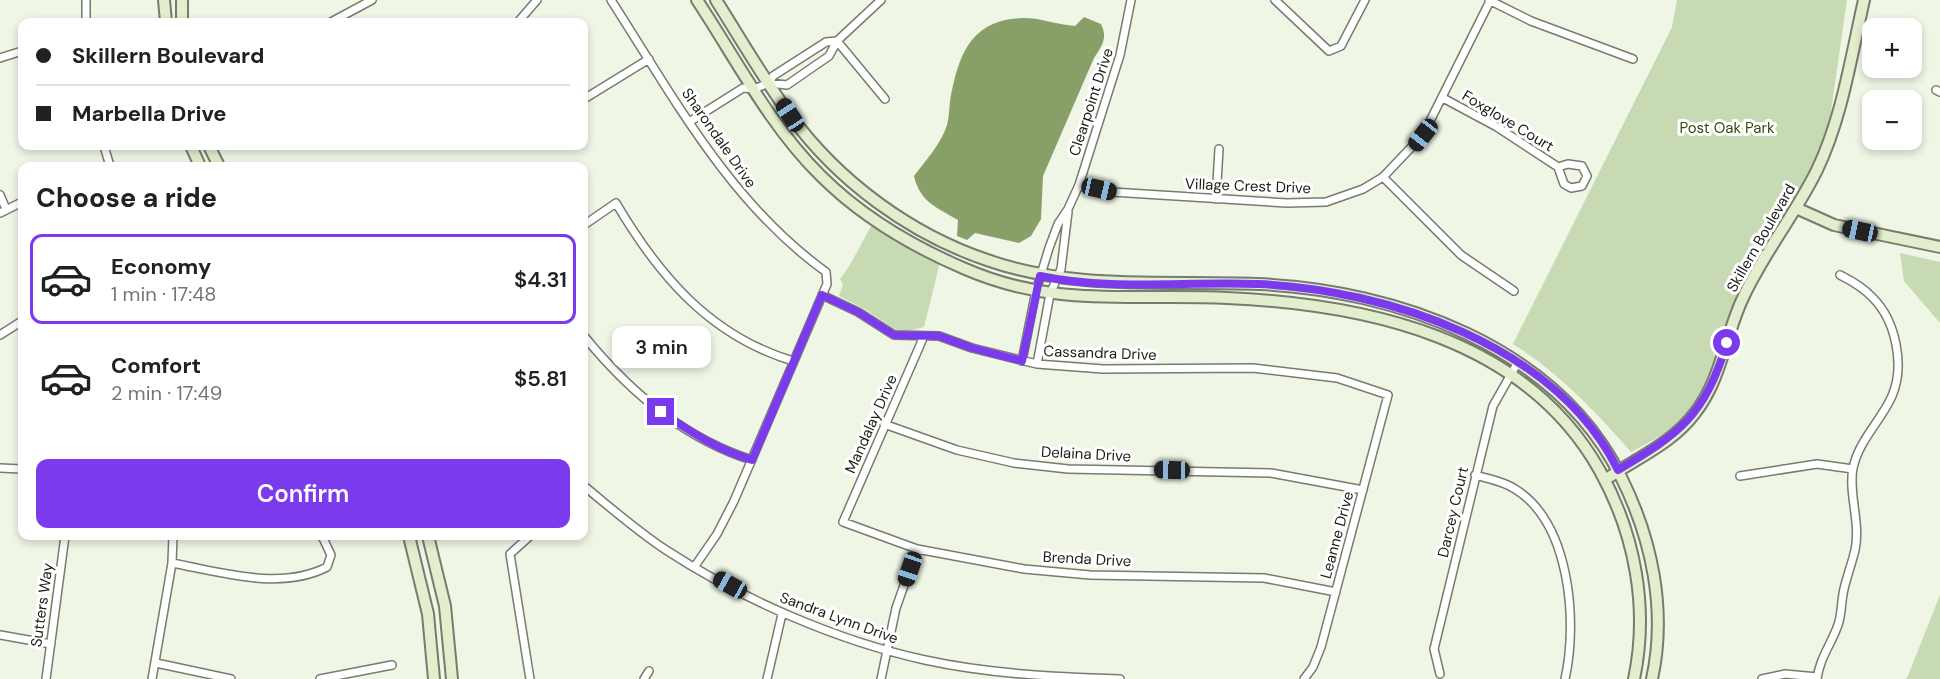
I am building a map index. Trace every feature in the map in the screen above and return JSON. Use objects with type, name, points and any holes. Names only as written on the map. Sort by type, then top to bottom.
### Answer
[{"type":"main road","points":[[164,0],[166,18]]},
{"type":"main road","points":[[182,0],[182,18]]},
{"type":"main road","points":[[697,0],[780,128],[819,174],[849,201],[878,221],[962,268],[1050,294],[1107,299],[1224,298],[1321,306],[1373,317],[1429,333],[1510,373],[1549,402],[1588,449],[1618,505],[1638,584],[1641,621],[1634,679]]},
{"type":"main road","points":[[716,0],[790,115],[829,161],[899,217],[942,242],[985,260],[1058,279],[1095,283],[1259,284],[1319,289],[1375,301],[1426,317],[1474,337],[1518,362],[1545,382],[1585,421],[1609,452],[1642,524],[1656,583],[1658,613],[1652,679]]},
{"type":"main road","name":"Skillern Boulevard","points":[[1605,480],[1676,434],[1696,413],[1711,389],[1741,301],[1817,170],[1833,130],[1864,0]]},
{"type":"main road","points":[[1796,208],[1834,225],[1940,247]]},
{"type":"main road","points":[[410,540],[428,614],[434,679]]},
{"type":"main road","points":[[429,540],[445,606],[452,679]]},
{"type":"street","points":[[86,0],[86,18]]},
{"type":"street","points":[[338,18],[372,0]]},
{"type":"street","points":[[521,18],[537,0]]},
{"type":"street","name":"Sharondale Drive","points":[[611,0],[689,122],[739,192],[798,252],[826,272],[827,284],[822,295]]},
{"type":"street","points":[[689,122],[743,88],[753,88],[770,83],[787,85],[829,56],[837,41],[881,0]]},
{"type":"street","name":"Clearpoint Drive","points":[[1022,361],[1040,276],[1058,224],[1068,209],[1079,184],[1120,55],[1131,0]]},
{"type":"street","points":[[1275,0],[1329,51],[1341,46],[1365,0]]},
{"type":"street","points":[[1490,0],[1531,21],[1632,59]]},
{"type":"street","name":"Village Crest Drive","points":[[1079,184],[1112,192],[1216,199],[1326,202],[1363,189],[1383,177],[1423,135],[1490,0]]},
{"type":"street","points":[[770,83],[773,76],[826,42],[837,41]]},
{"type":"street","points":[[837,41],[885,99]]},
{"type":"street","points":[[0,58],[18,52]]},
{"type":"street","points":[[588,97],[649,59]]},
{"type":"street","name":"Foxglove Court","points":[[1443,98],[1497,127],[1558,167],[1564,184],[1571,188],[1582,186],[1587,176],[1582,166],[1568,164],[1558,167]]},
{"type":"street","points":[[1216,199],[1220,149]]},
{"type":"street","points":[[1383,177],[1461,255],[1514,291]]},
{"type":"street","points":[[0,195],[3,211],[18,204]]},
{"type":"street","points":[[588,222],[616,203],[638,240],[668,279],[699,309],[748,345],[793,361]]},
{"type":"street","name":"Clearpoint Drive","points":[[1037,364],[1050,294],[1058,279],[1068,209]]},
{"type":"street","points":[[1762,679],[1785,674],[1817,678],[1823,651],[1830,646],[1839,622],[1843,591],[1856,548],[1857,523],[1853,469],[1864,439],[1893,394],[1897,368],[1896,346],[1889,321],[1875,299],[1859,285],[1840,275]]},
{"type":"street","points":[[695,566],[717,534],[752,460],[822,295]]},
{"type":"street","name":"Cassandra Drive","points":[[822,295],[858,312],[894,335],[939,336],[972,348],[1037,364],[1103,369],[1253,368],[1337,378],[1388,395]]},
{"type":"street","points":[[0,334],[18,323]]},
{"type":"street","name":"Mandalay Drive","points":[[843,522],[924,336]]},
{"type":"street","points":[[588,340],[626,382],[661,412],[698,438],[729,453],[752,460]]},
{"type":"street","name":"Darcey Court","points":[[1440,674],[1434,649],[1475,475],[1494,406],[1518,362]]},
{"type":"street","name":"Leanne Drive","points":[[1304,679],[1313,667],[1321,647],[1388,395]]},
{"type":"street","name":"Delaina Drive","points":[[884,424],[957,450],[1014,463],[1068,469],[1271,473],[1363,490]]},
{"type":"street","points":[[1740,476],[1817,464],[1853,469]]},
{"type":"street","points":[[0,468],[18,469]]},
{"type":"street","points":[[1475,475],[1514,488],[1540,511],[1553,530],[1558,544],[1571,616],[1569,659],[1565,679]]},
{"type":"street","name":"Sandra Lynn Drive","points":[[588,489],[667,551],[783,614],[888,651],[928,661],[1038,675],[1120,679]]},
{"type":"street","name":"Brenda Drive","points":[[843,522],[917,549],[1024,569],[1090,574],[1264,578],[1336,592]]},
{"type":"street","name":"Sutters Way","points":[[46,679],[64,540]]},
{"type":"street","points":[[152,679],[172,563],[173,540]]},
{"type":"street","points":[[172,563],[253,578],[279,578],[318,572],[327,567],[331,555],[324,540]]},
{"type":"street","points":[[526,540],[510,554],[530,679]]},
{"type":"street","points":[[881,679],[896,608],[917,549]]},
{"type":"street","points":[[768,679],[783,614]]},
{"type":"street","points":[[0,634],[51,644]]},
{"type":"street","points":[[156,663],[231,679]]},
{"type":"street","points":[[320,679],[392,665]]},
{"type":"street","points":[[644,679],[649,670]]},
{"type":"green space","name":"Post Oak Park","points":[[1677,0],[1847,0],[1830,118],[1814,165],[1740,291],[1708,380],[1690,410],[1672,430],[1631,452],[1576,394],[1546,367],[1513,344],[1672,27]]},
{"type":"green space","points":[[872,225],[940,262],[924,327],[901,333],[863,308],[839,296],[843,285],[840,279]]},
{"type":"green space","points":[[1900,253],[1940,262],[1940,323],[1904,281]]},
{"type":"green space","points":[[1940,595],[1940,679],[1906,679],[1909,673]]},
{"type":"shaded area","points":[[1084,17],[1101,24],[1104,34],[1103,42],[1043,176],[1041,219],[1031,236],[1019,243],[975,233],[967,240],[957,236],[958,220],[925,198],[914,176],[933,152],[944,132],[948,122],[953,85],[963,55],[979,33],[991,25],[1006,20],[1030,18],[1075,26]]},
{"type":"route","points":[[661,412],[698,438],[729,453],[752,460],[822,295],[858,312],[885,332],[894,335],[939,336],[972,348],[1022,361],[1040,276],[1095,283],[1259,284],[1319,289],[1375,301],[1426,317],[1474,337],[1518,362],[1545,382],[1585,421],[1609,452],[1618,470],[1657,448],[1676,434],[1696,413],[1711,389],[1727,343]]}]
